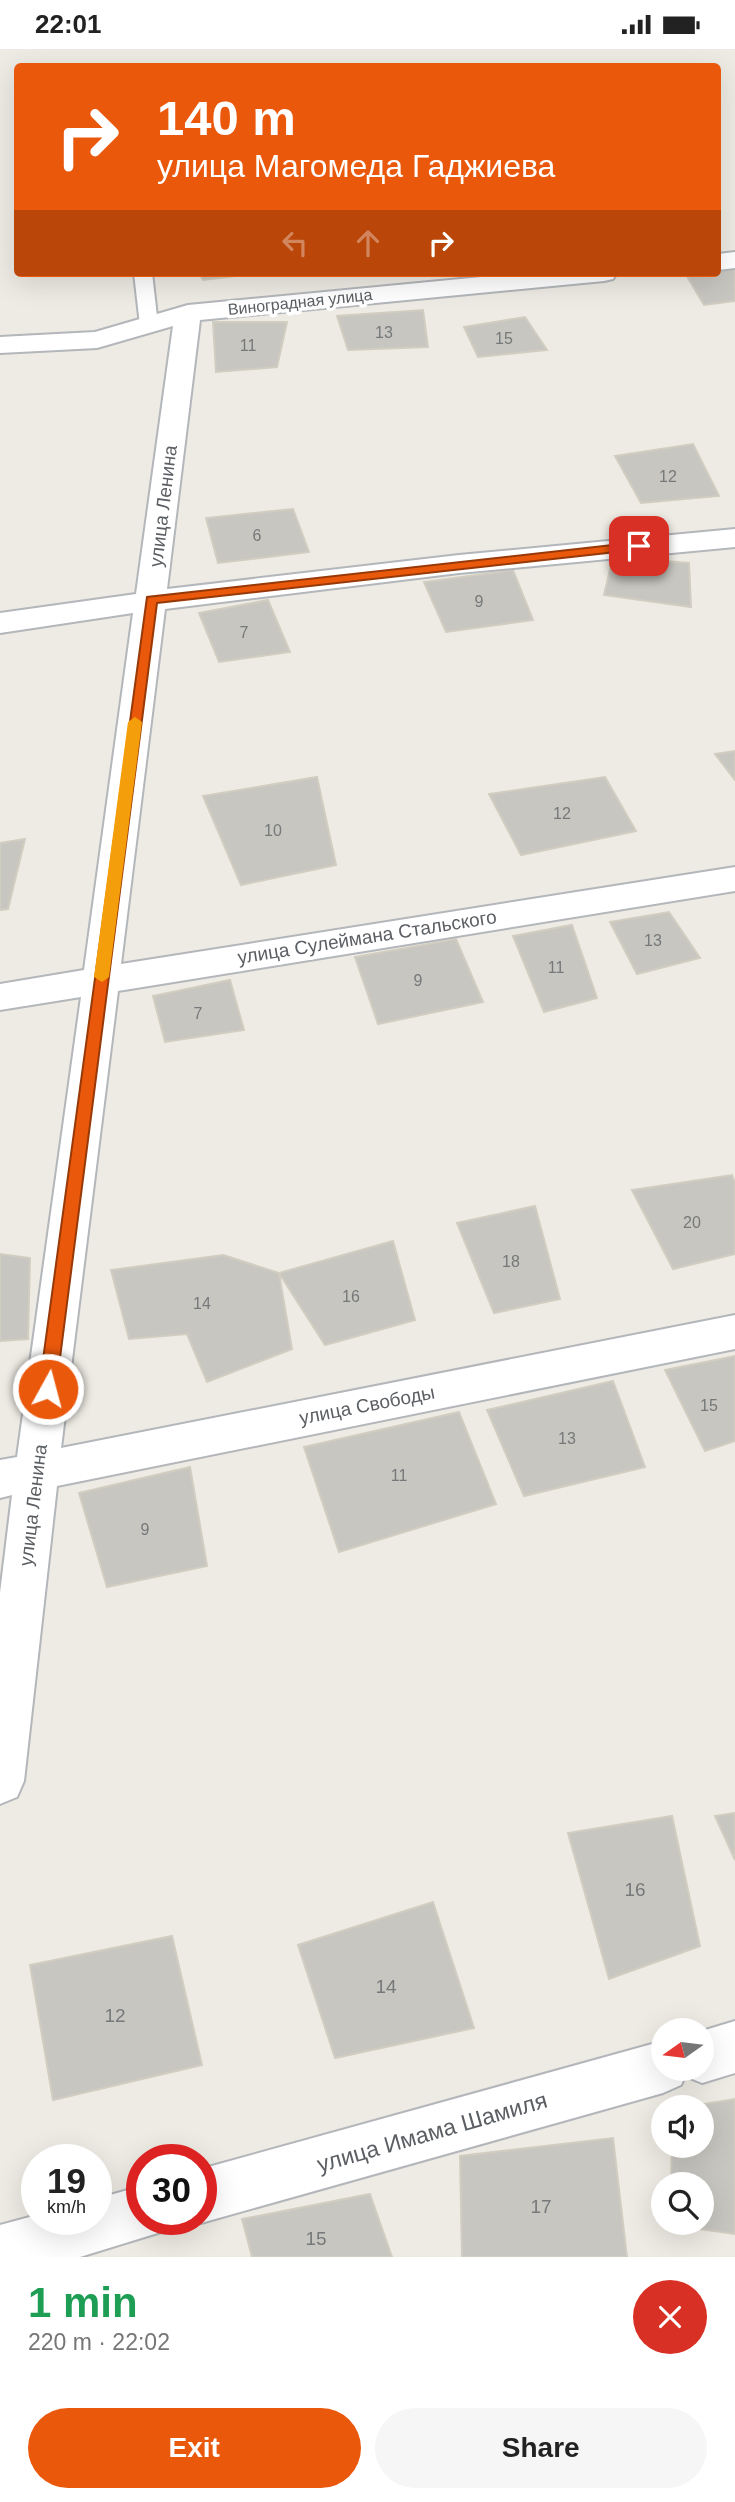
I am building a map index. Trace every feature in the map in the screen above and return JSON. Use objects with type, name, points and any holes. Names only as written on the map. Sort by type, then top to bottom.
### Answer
[{"type":"street","name":"Виноградная улица","points":[[0,345],[97,341],[188,313],[562,277]]},
{"type":"street","name":"улица Ленина","points":[[0,1781],[18,1475],[102,979],[188,313]]},
{"type":"street","points":[[0,624],[151,599],[566,552],[735,538]]},
{"type":"street","name":"улица Сулеймана Стальского","points":[[0,997],[735,879]]},
{"type":"street","name":"улица Свободы","points":[[18,1475],[735,1332]]},
{"type":"street","points":[[714,2053],[735,2047]]},
{"type":"street","name":"улица Имама Шамиля","points":[[217,2192],[651,2070]]},
{"type":"street","points":[[0,2252],[126,2217]]},
{"type":"lane","points":[[143,277],[149,325]]},
{"type":"building","points":[[735,268],[735,301],[704,305],[687,277],[721,277],[721,270]]},
{"type":"building","points":[[201,277],[227,277],[203,280]]},
{"type":"building","points":[[423,310],[428,347],[348,350],[337,316]]},
{"type":"building","points":[[525,317],[547,350],[478,357],[464,327]]},
{"type":"building","points":[[213,322],[287,322],[277,367],[216,372]]},
{"type":"building","points":[[693,444],[719,496],[641,503],[615,456]]},
{"type":"building","points":[[293,509],[309,552],[218,563],[206,518]]},
{"type":"building","points":[[613,557],[689,563],[691,607],[604,595]]},
{"type":"building","points":[[513,570],[533,620],[446,632],[424,582]]},
{"type":"building","points":[[268,600],[290,652],[219,662],[199,613]]},
{"type":"building","points":[[735,751],[735,780],[715,754]]},
{"type":"building","points":[[317,777],[336,865],[241,885],[203,796]]},
{"type":"building","points":[[605,777],[636,831],[521,855],[489,794]]},
{"type":"building","points":[[25,839],[8,909],[0,910],[0,843]]},
{"type":"building","points":[[669,912],[700,958],[637,974],[610,922]]},
{"type":"building","points":[[572,925],[597,998],[544,1012],[513,936]]},
{"type":"building","points":[[456,939],[483,1002],[378,1024],[355,957]]},
{"type":"building","points":[[230,980],[244,1030],[165,1042],[153,996]]},
{"type":"building","points":[[732,1175],[735,1183],[735,1254],[673,1269],[632,1190]]},
{"type":"building","points":[[535,1206],[560,1299],[494,1313],[457,1223]]},
{"type":"building","points":[[393,1241],[415,1320],[325,1345],[279,1273]]},
{"type":"building","points":[[0,1254],[30,1258],[28,1339],[0,1341]]},
{"type":"building","points":[[223,1255],[279,1273],[292,1349],[207,1382],[187,1334],[129,1339],[111,1270]]},
{"type":"building","points":[[735,1356],[735,1441],[705,1451],[665,1370]]},
{"type":"building","points":[[613,1381],[645,1467],[524,1496],[487,1410]]},
{"type":"building","points":[[459,1412],[496,1504],[339,1552],[304,1447]]},
{"type":"building","points":[[190,1467],[207,1566],[107,1587],[79,1493]]},
{"type":"building","points":[[735,1813],[735,1860],[715,1816]]},
{"type":"building","points":[[672,1816],[700,1946],[609,1979],[568,1833]]},
{"type":"building","points":[[433,1902],[474,2028],[335,2058],[298,1945]]},
{"type":"building","points":[[172,1936],[202,2065],[53,2100],[30,1965]]},
{"type":"building","points":[[735,2099],[735,2234],[714,2231],[714,2172],[671,2172],[672,2158],[714,2158],[714,2102]]},
{"type":"building","points":[[613,2138],[627,2257],[462,2257],[460,2156]]},
{"type":"building","points":[[370,2194],[392,2257],[252,2257],[242,2219]]},
{"type":"slow traffic","points":[[102,977],[135,722]]},
{"type":"route","points":[[48,1389],[151,599],[639,546]]}]
